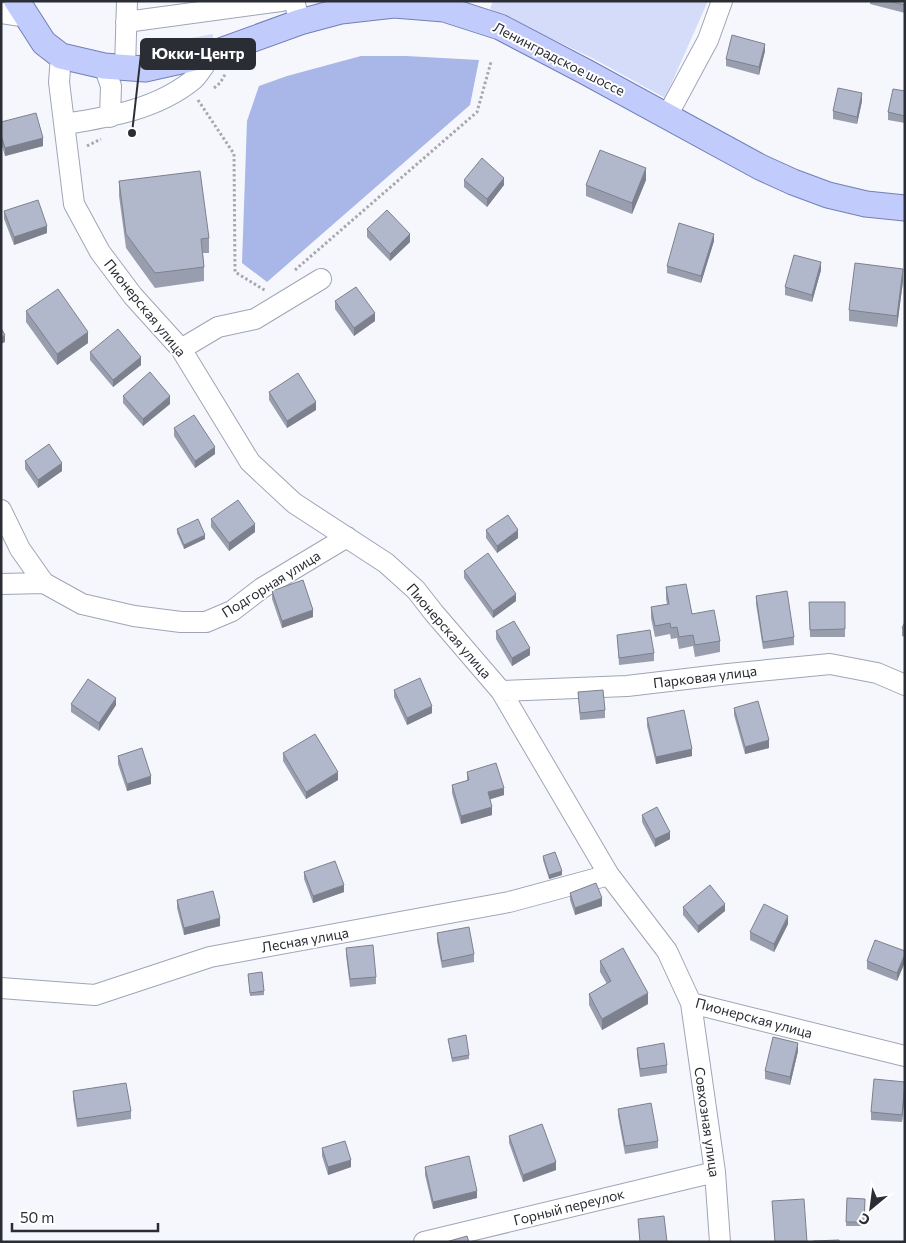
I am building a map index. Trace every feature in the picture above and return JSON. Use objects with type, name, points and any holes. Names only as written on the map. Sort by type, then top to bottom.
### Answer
[{"type":"main road","name":"Ленинградское шоссе","points":[[22,9],[44,43],[61,56],[114,67],[145,69],[212,54],[297,12],[341,12],[394,5],[444,9],[500,27],[760,168],[828,195],[866,204],[905,208]]},
{"type":"street","points":[[110,117],[111,86],[126,22],[127,1]]},
{"type":"street","points":[[126,22],[281,1]]},
{"type":"street","points":[[667,116],[708,40],[722,1]]},
{"type":"street","points":[[1,13],[22,9]]},
{"type":"street","points":[[65,124],[110,117],[139,108],[171,94],[195,78],[212,54]]},
{"type":"street","name":"Пионерская улица","points":[[61,56],[60,82],[74,204],[106,260],[133,296],[181,349],[250,462],[294,503],[386,563],[416,590],[501,691],[610,875],[667,951],[691,1003],[890,1054],[905,1056]]},
{"type":"street","points":[[181,349],[218,327],[255,319],[321,278]]},
{"type":"street","name":"Подгорная улица","points":[[1,510],[20,549],[44,583],[82,604],[125,614],[181,622],[206,622],[232,612],[262,588],[347,537]]},
{"type":"street","points":[[1,584],[44,583]]},
{"type":"street","name":"Парковая улица","points":[[501,691],[627,686],[830,664],[877,673],[905,685]]},
{"type":"street","name":"Лесная улица","points":[[1,988],[95,995],[210,958],[509,902],[610,875]]},
{"type":"street","name":"Совхозная улица","points":[[691,1003],[715,1172],[720,1242]]},
{"type":"street","name":"Горный переулок","points":[[424,1242],[715,1172]]},
{"type":"path","points":[[291,274],[478,112],[491,62]]},
{"type":"path","points":[[198,100],[234,154],[235,272],[268,293]]},
{"type":"shaded area","points":[[493,1],[708,1],[665,98],[592,58],[490,9]]},
{"type":"shaded area","points":[[213,34],[213,42],[177,49],[143,51],[142,44],[164,43]]},
{"type":"water","points":[[361,56],[406,56],[479,60],[470,105],[267,282],[242,263],[247,121],[259,86],[287,76]]},
{"type":"building","points":[[889,1],[905,1],[905,5]]},
{"type":"building","points":[[732,35],[765,44],[759,67],[726,59]]},
{"type":"building","points":[[838,88],[862,93],[857,117],[833,111]]},
{"type":"building","points":[[893,89],[905,91],[905,116],[888,112]]},
{"type":"building","points":[[36,113],[43,138],[5,148],[1,135],[1,122]]},
{"type":"building","points":[[600,150],[646,168],[632,203],[586,185]]},
{"type":"building","points":[[482,158],[504,178],[487,199],[464,180]]},
{"type":"building","points":[[200,171],[209,238],[201,239],[204,267],[155,273],[126,234],[119,181]]},
{"type":"building","points":[[38,200],[47,226],[14,237],[4,211]]},
{"type":"building","points":[[387,210],[410,234],[390,254],[367,229]]},
{"type":"building","points":[[679,223],[714,234],[701,276],[667,266]]},
{"type":"building","points":[[794,255],[821,262],[812,295],[785,287]]},
{"type":"building","points":[[855,263],[903,269],[897,316],[849,310]]},
{"type":"building","points":[[356,287],[375,313],[354,328],[335,301]]},
{"type":"building","points":[[58,289],[88,332],[57,354],[26,311]]},
{"type":"building","points":[[1,328],[5,335],[1,337]]},
{"type":"building","points":[[118,329],[141,357],[113,380],[90,352]]},
{"type":"building","points":[[150,372],[170,396],[143,419],[123,396]]},
{"type":"building","points":[[298,373],[316,402],[287,421],[269,392]]},
{"type":"building","points":[[194,415],[215,447],[195,461],[174,428]]},
{"type":"building","points":[[49,444],[62,463],[38,480],[25,461]]},
{"type":"building","points":[[238,500],[255,524],[229,543],[211,519]]},
{"type":"building","points":[[508,515],[518,530],[497,546],[486,530]]},
{"type":"building","points":[[198,519],[205,535],[184,545],[177,529]]},
{"type":"building","points":[[488,553],[516,594],[493,611],[464,571]]},
{"type":"building","points":[[303,580],[313,610],[282,621],[272,591]]},
{"type":"building","points":[[686,584],[692,614],[714,610],[720,641],[695,645],[693,635],[679,637],[677,627],[671,628],[670,623],[655,626],[651,607],[669,604],[666,587]]},
{"type":"building","points":[[787,591],[794,637],[763,642],[756,596]]},
{"type":"building","points":[[809,602],[845,602],[845,629],[810,630]]},
{"type":"building","points":[[514,621],[530,648],[512,658],[496,631]]},
{"type":"building","points":[[650,630],[654,653],[619,658],[617,635]]},
{"type":"building","points":[[420,678],[432,706],[407,718],[394,690]]},
{"type":"building","points":[[88,679],[116,698],[99,723],[71,704]]},
{"type":"building","points":[[603,690],[605,710],[580,713],[578,692]]},
{"type":"building","points":[[758,701],[769,740],[745,747],[734,708]]},
{"type":"building","points":[[684,710],[692,749],[656,757],[647,718]]},
{"type":"building","points":[[315,734],[338,772],[306,792],[283,753]]},
{"type":"building","points":[[142,748],[151,776],[127,784],[118,756]]},
{"type":"building","points":[[496,763],[504,788],[488,792],[492,807],[461,816],[452,785],[469,780],[467,772]]},
{"type":"building","points":[[657,807],[670,832],[655,839],[642,815]]},
{"type":"building","points":[[555,852],[562,871],[549,875],[543,856]]},
{"type":"building","points":[[335,861],[344,885],[313,896],[304,872]]},
{"type":"building","points":[[596,883],[602,898],[575,908],[570,893]]},
{"type":"building","points":[[710,885],[725,904],[698,926],[683,907]]},
{"type":"building","points":[[213,891],[220,918],[184,928],[177,900]]},
{"type":"building","points":[[764,904],[788,916],[774,944],[750,932]]},
{"type":"building","points":[[469,927],[474,954],[442,961],[437,933]]},
{"type":"building","points":[[875,940],[905,951],[897,973],[867,961]]},
{"type":"building","points":[[373,945],[376,977],[350,979],[346,948]]},
{"type":"building","points":[[623,948],[648,993],[602,1019],[589,994],[611,981],[600,961]]},
{"type":"building","points":[[262,972],[264,991],[250,993],[248,974]]},
{"type":"building","points":[[466,1035],[469,1055],[452,1058],[448,1039]]},
{"type":"building","points":[[773,1037],[798,1043],[790,1077],[765,1071]]},
{"type":"building","points":[[664,1043],[667,1065],[640,1069],[637,1048]]},
{"type":"building","points":[[874,1079],[905,1082],[902,1115],[871,1112]]},
{"type":"building","points":[[126,1083],[131,1111],[77,1119],[73,1091]]},
{"type":"building","points":[[651,1103],[658,1141],[625,1146],[618,1109]]},
{"type":"building","points":[[542,1124],[556,1162],[523,1175],[509,1136]]},
{"type":"building","points":[[345,1141],[351,1160],[328,1167],[322,1148]]},
{"type":"building","points":[[469,1156],[477,1191],[433,1202],[425,1167]]},
{"type":"building","points":[[847,1198],[865,1199],[864,1222],[846,1222]]},
{"type":"building","points":[[804,1199],[807,1242],[775,1242],[772,1201]]},
{"type":"building","points":[[664,1216],[667,1242],[640,1242],[638,1219]]},
{"type":"building","points":[[467,1236],[469,1242],[446,1242]]},
{"type":"building","points":[[839,1240],[839,1242],[813,1242],[813,1241]]},
{"type":"place","name":"Юкки-Центр","points":[[132,133]]}]
